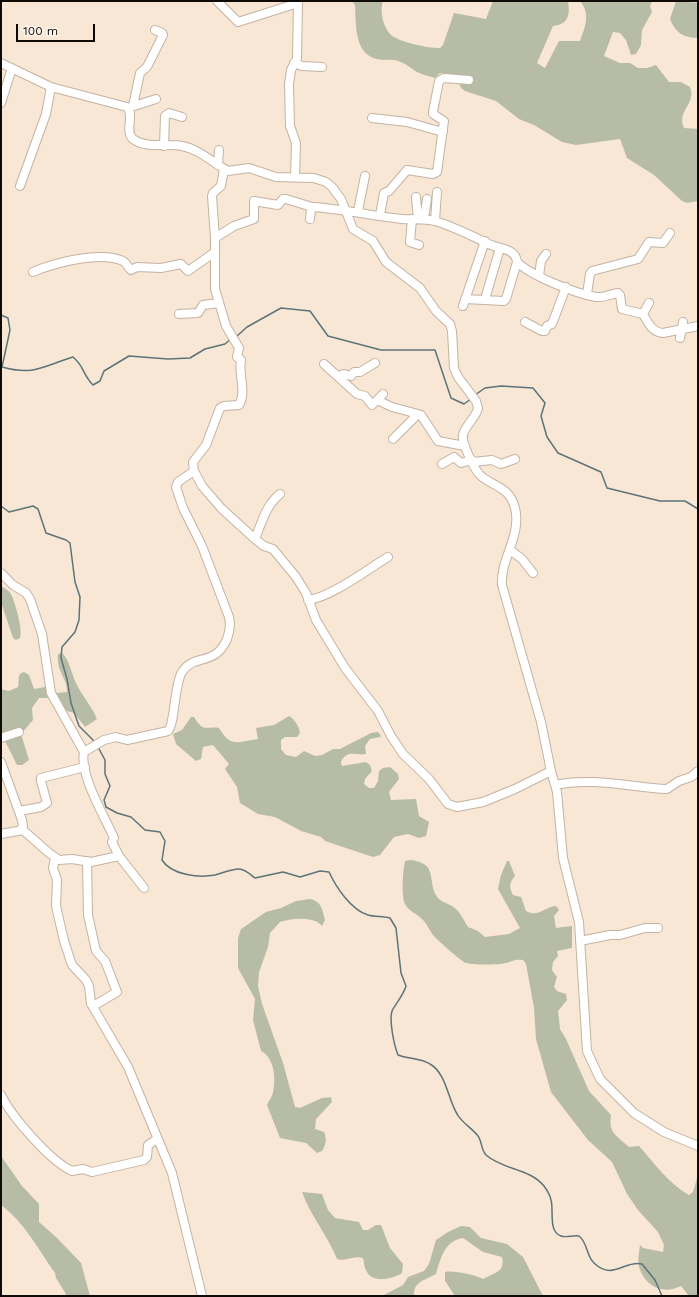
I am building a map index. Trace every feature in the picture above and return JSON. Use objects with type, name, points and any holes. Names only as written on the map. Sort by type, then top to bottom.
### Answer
[{"type":"street","points":[[217,1],[238,22],[298,2],[297,59],[294,63],[290,76],[290,126],[296,143],[295,176]]},
{"type":"street","points":[[155,30],[163,35],[147,67],[140,73],[131,107],[129,132],[132,138],[146,143],[164,146],[182,146],[196,151],[221,167],[231,171],[249,168],[276,176],[314,178],[326,182],[332,187],[345,210],[353,229],[373,241],[386,262],[420,288],[436,311],[450,324],[454,350],[454,368],[458,377],[476,401],[477,411],[463,434],[465,446],[481,476],[500,487],[510,497],[515,506],[517,522],[501,577],[503,593],[541,722],[555,785],[559,807],[563,858],[578,916],[587,1051],[600,1079],[634,1113],[664,1132],[698,1146]]},
{"type":"street","points":[[1,62],[51,87],[122,105],[131,107],[156,99]]},
{"type":"street","points":[[294,63],[302,66],[322,67]]},
{"type":"street","points":[[1,103],[12,68]]},
{"type":"street","points":[[380,215],[384,194],[407,170],[436,174],[443,132],[443,120],[433,113],[439,81],[444,78],[469,80]]},
{"type":"street","points":[[20,186],[46,114],[51,87]]},
{"type":"street","points":[[164,146],[165,116],[169,113],[182,116]]},
{"type":"street","points":[[372,118],[407,122],[443,132]]},
{"type":"street","points":[[219,150],[222,186],[212,194],[215,238],[215,289],[233,338],[239,348],[237,357],[241,360],[239,374],[242,381],[242,388],[240,402],[238,405],[224,406],[220,408],[206,445],[193,462],[194,471],[202,486],[222,509],[255,539],[264,546],[273,549],[284,560],[306,593],[316,620],[344,666],[378,711],[398,746],[429,779],[450,806],[462,807],[483,802],[515,789],[551,771]]},
{"type":"street","points":[[358,211],[365,176]]},
{"type":"street","points":[[435,221],[437,192]]},
{"type":"street","points":[[416,198],[418,219]]},
{"type":"street","points":[[419,245],[410,242],[426,198]]},
{"type":"street","points":[[215,238],[234,226],[254,219],[254,201],[278,205],[283,199],[286,199],[312,207],[358,211],[401,219],[435,221],[457,228],[515,254],[517,262],[506,299],[500,301],[485,299],[464,302],[485,241]]},
{"type":"street","points":[[310,219],[312,207]]},
{"type":"street","points":[[587,294],[592,271],[638,259],[649,242],[663,243],[670,233]]},
{"type":"street","points":[[485,299],[500,248]]},
{"type":"street","points":[[33,272],[53,264],[104,256],[125,262],[131,270],[136,267],[161,268],[181,264],[188,271],[215,252]]},
{"type":"street","points":[[539,276],[541,261],[546,254]]},
{"type":"street","points":[[517,262],[530,272],[587,294],[602,297],[618,293],[620,295],[622,309],[643,314],[654,330],[671,335],[683,326],[698,326]]},
{"type":"street","points":[[525,322],[542,331],[545,331],[547,326],[552,324],[566,287]]},
{"type":"street","points":[[179,314],[198,313],[203,305],[219,303]]},
{"type":"street","points":[[643,314],[649,303]]},
{"type":"street","points":[[680,338],[683,326]]},
{"type":"street","points":[[339,376],[344,374],[351,376],[354,372],[360,372],[375,363]]},
{"type":"street","points":[[324,364],[339,376],[357,394],[365,396],[372,405],[383,394]]},
{"type":"street","points":[[377,400],[392,407],[421,415],[438,441],[465,446]]},
{"type":"street","points":[[392,439],[418,414]]},
{"type":"street","points":[[442,464],[454,457],[462,464],[492,460],[501,464],[514,459]]},
{"type":"street","points":[[84,752],[97,743],[116,737],[127,740],[168,731],[171,728],[172,715],[182,672],[190,664],[210,658],[220,652],[227,637],[230,623],[229,618],[202,546],[183,508],[176,487],[178,482],[194,471]]},
{"type":"street","points":[[255,539],[266,509],[273,499],[280,494]]},
{"type":"street","points":[[510,550],[522,559],[533,573]]},
{"type":"street","points":[[308,600],[313,600],[336,590],[388,557]]},
{"type":"street","points":[[1,573],[13,586],[26,592],[30,599],[42,634],[51,693],[84,752],[83,759],[88,780],[114,838],[112,842],[119,856],[144,888]]},
{"type":"street","points":[[1,738],[19,732]]},
{"type":"street","points":[[1,762],[23,824],[20,829]]},
{"type":"street","points":[[19,811],[40,807],[48,803],[41,778],[85,767]]},
{"type":"street","points":[[555,785],[569,782],[593,781],[606,784],[667,789],[679,781],[691,777],[698,771]]},
{"type":"street","points":[[1,834],[20,829],[27,833],[55,858],[60,860],[87,861],[119,856]]},
{"type":"street","points":[[55,858],[53,868],[57,880],[56,906],[64,941],[72,965],[86,980],[89,986],[91,1004],[94,1006],[128,1067],[173,1177],[202,1296]]},
{"type":"street","points":[[87,861],[88,915],[94,945],[96,953],[105,961],[118,992],[94,1006]]},
{"type":"street","points":[[580,941],[610,934],[620,935],[645,928],[658,928]]},
{"type":"street","points":[[1,1094],[23,1128],[50,1154],[72,1171],[83,1169],[92,1172],[144,1160],[146,1159],[148,1145],[157,1139]]},
{"type":"green space","points":[[352,1],[383,1],[383,21],[390,34],[398,39],[410,43],[440,48],[443,45],[454,13],[486,19],[493,1],[568,1],[569,11],[567,18],[562,23],[553,26],[537,63],[545,68],[559,41],[580,41],[585,26],[586,16],[580,1],[658,1],[652,2],[650,6],[652,12],[642,30],[641,45],[636,54],[631,55],[626,40],[620,33],[613,32],[604,56],[620,63],[630,63],[638,68],[647,68],[656,65],[669,82],[681,82],[690,87],[690,101],[683,115],[682,123],[684,128],[698,129],[698,201],[687,203],[682,201],[654,175],[627,158],[620,139],[576,145],[562,142],[534,125],[519,119],[496,101],[465,91],[461,88],[456,76],[440,73],[435,78],[419,73],[406,64],[398,61],[371,57],[365,53],[361,47],[357,34],[355,5]]},
{"type":"green space","points":[[676,1],[698,3],[698,38],[688,37],[680,33],[672,24],[670,19]]},
{"type":"green space","points":[[1,586],[10,593],[13,598],[20,623],[21,634],[20,638],[16,640],[13,638],[1,602]]},
{"type":"green space","points":[[62,653],[67,660],[78,687],[97,719],[85,727],[74,713],[67,711],[50,698],[39,698],[32,708],[33,720],[21,734],[29,760],[22,765],[17,765],[6,743],[1,739],[1,689],[9,691],[18,687],[19,676],[24,672],[29,675],[34,689],[45,687],[57,693],[67,692],[66,683],[60,671],[58,660],[58,654]]},
{"type":"green space","points":[[289,716],[296,723],[300,733],[297,737],[285,737],[281,740],[281,749],[286,755],[296,757],[304,751],[315,756],[322,755],[333,749],[340,749],[371,733],[378,732],[381,736],[370,739],[365,746],[366,754],[349,754],[343,758],[341,762],[342,766],[366,762],[370,765],[372,771],[365,779],[364,784],[369,788],[374,788],[378,781],[379,771],[383,768],[390,767],[398,774],[399,779],[389,792],[391,800],[416,799],[419,816],[429,822],[426,836],[419,838],[408,834],[394,837],[380,855],[373,857],[325,841],[321,837],[301,831],[275,817],[258,814],[240,803],[237,787],[225,769],[229,764],[213,745],[203,747],[201,759],[196,761],[176,744],[173,734],[182,730],[191,717],[194,717],[203,727],[219,728],[227,739],[240,742],[258,739],[256,728],[274,725]]},
{"type":"green space","points":[[410,860],[426,865],[431,875],[435,893],[439,899],[456,909],[468,927],[478,931],[485,937],[509,934],[520,928],[498,889],[501,875],[507,861],[509,861],[515,876],[510,887],[513,895],[521,897],[526,911],[530,913],[538,913],[556,906],[559,910],[554,916],[556,928],[572,926],[572,948],[557,951],[558,956],[553,962],[552,970],[557,977],[554,987],[557,991],[566,994],[567,1000],[558,1011],[560,1029],[589,1091],[611,1115],[610,1121],[614,1134],[629,1147],[639,1146],[668,1179],[689,1195],[693,1192],[698,1175],[698,1296],[689,1296],[681,1286],[669,1290],[652,1286],[643,1276],[638,1261],[640,1245],[643,1248],[663,1252],[664,1245],[658,1232],[638,1210],[627,1194],[612,1162],[588,1140],[551,1092],[536,1039],[534,1008],[526,964],[523,960],[516,960],[497,964],[469,964],[444,946],[433,935],[426,923],[405,904],[403,889],[405,861]]},
{"type":"green space","points":[[310,899],[314,900],[321,906],[325,920],[322,926],[319,923],[309,919],[296,919],[280,922],[270,933],[268,947],[259,972],[258,986],[262,1004],[283,1063],[295,1107],[300,1108],[322,1098],[331,1097],[332,1102],[316,1119],[315,1129],[324,1132],[326,1140],[322,1151],[317,1153],[306,1143],[280,1138],[267,1105],[273,1093],[274,1076],[272,1064],[266,1054],[261,1051],[253,1020],[255,999],[238,968],[238,938],[241,929],[266,912],[281,908],[296,901]]},
{"type":"green space","points":[[1,1156],[22,1186],[39,1204],[39,1222],[81,1263],[90,1296],[67,1296],[56,1278],[55,1273],[31,1237],[10,1212],[1,1205]]},
{"type":"green space","points":[[302,1192],[322,1194],[328,1210],[335,1218],[359,1222],[363,1230],[368,1230],[376,1225],[381,1225],[390,1248],[403,1264],[402,1273],[393,1277],[377,1279],[369,1274],[365,1267],[363,1258],[356,1257],[343,1260],[337,1259],[310,1210]]},
{"type":"green space","points":[[461,1226],[470,1227],[481,1238],[507,1244],[523,1257],[543,1296],[455,1296],[445,1281],[445,1272],[464,1273],[483,1279],[501,1269],[503,1262],[502,1257],[483,1252],[463,1238],[447,1246],[436,1274],[418,1284],[414,1291],[414,1296],[382,1296],[403,1285],[408,1277],[424,1271],[429,1264],[436,1240]]},
{"type":"waterway","points":[[237,336],[247,327],[281,308],[310,311],[328,336],[381,350],[435,350],[451,398],[464,404],[471,399]]},
{"type":"waterway","points":[[1,315],[8,318],[10,330],[2,367],[13,370],[31,370],[73,357],[80,364],[93,385],[100,381],[104,371],[129,356],[168,359],[190,358],[205,349],[225,344],[231,339]]},
{"type":"waterway","points":[[475,395],[485,388],[501,386],[533,388],[545,403],[541,416],[547,437],[558,453],[601,472],[607,488],[660,501],[685,501],[698,509]]},
{"type":"waterway","points":[[1,506],[9,512],[33,506],[38,509],[46,533],[66,540],[70,543],[75,582],[80,597],[79,620],[75,632],[62,647],[61,658],[67,679],[71,703],[79,726],[95,742]]},
{"type":"waterway","points":[[98,747],[105,760],[105,774],[110,786],[104,800],[106,807],[117,813],[131,817],[145,830],[160,832],[165,841],[162,860],[172,869],[194,876],[215,875],[230,870],[241,869],[255,878],[283,872],[300,877],[320,871],[329,872],[340,891],[356,908],[368,915],[390,918],[396,928],[401,973],[406,986],[391,1015],[392,1033],[398,1055],[423,1061],[435,1068],[443,1080],[457,1114],[478,1136],[483,1151],[486,1155],[500,1164],[524,1172],[538,1180],[544,1186],[551,1198],[552,1220],[554,1230],[557,1234],[563,1237],[579,1236],[584,1242],[591,1260],[601,1268],[613,1270],[630,1265],[642,1264],[655,1280],[662,1296]]}]
